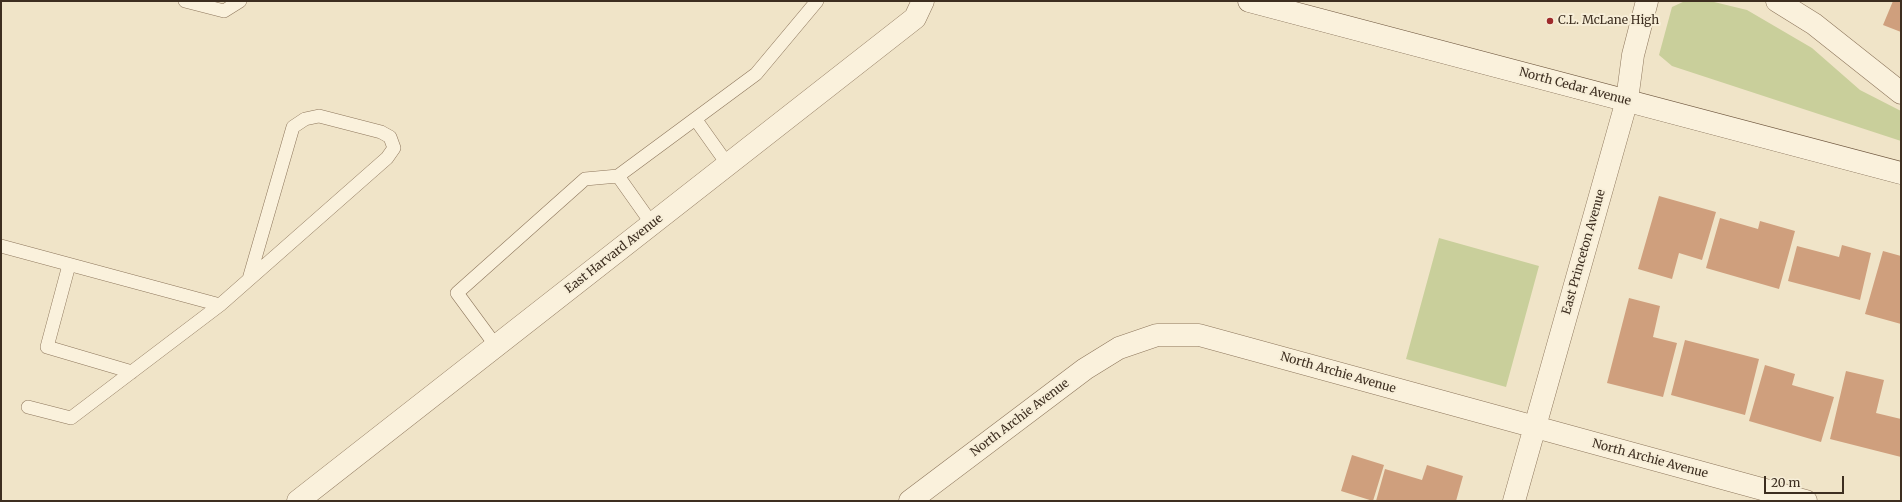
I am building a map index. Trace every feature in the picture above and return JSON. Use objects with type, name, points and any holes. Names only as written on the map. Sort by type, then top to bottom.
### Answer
[{"type":"street","name":"East Harvard Avenue","points":[[298,501],[915,18],[923,1]]},
{"type":"street","name":"North Cedar Avenue","points":[[1249,1],[1901,173]]},
{"type":"street","points":[[1777,1],[1814,24],[1901,93]]},
{"type":"street","name":"East Princeton Avenue","points":[[1514,501],[1627,100],[1642,2]]},
{"type":"street","name":"North Archie Avenue","points":[[910,501],[1085,369],[1119,348],[1157,336],[1199,335],[1534,428],[1806,501]]},
{"type":"lane","points":[[184,1],[224,11],[240,1]]},
{"type":"lane","points":[[496,346],[457,293],[585,179],[618,176],[696,120],[756,74],[817,1]]},
{"type":"lane","points":[[28,407],[71,418],[220,305],[387,158],[394,148],[390,137],[381,132],[320,116],[305,119],[293,127],[249,279]]},
{"type":"lane","points":[[696,120],[728,165]]},
{"type":"lane","points":[[618,176],[652,224]]},
{"type":"lane","points":[[1,246],[220,305]]},
{"type":"lane","points":[[69,265],[47,347],[132,372]]},
{"type":"green space","points":[[1685,1],[1710,1],[1747,10],[1812,48],[1860,90],[1901,111],[1901,141],[1672,66],[1659,55],[1672,7]]},
{"type":"green space","points":[[1439,238],[1539,266],[1506,387],[1406,359]]},
{"type":"building","points":[[1893,1],[1901,1],[1901,32],[1883,25]]},
{"type":"building","points":[[1659,196],[1716,212],[1702,260],[1679,253],[1672,279],[1638,269]]},
{"type":"building","points":[[1720,218],[1758,229],[1760,221],[1795,231],[1779,289],[1706,268]]},
{"type":"building","points":[[1842,245],[1871,253],[1860,300],[1788,281],[1797,246],[1839,257]]},
{"type":"building","points":[[1883,251],[1901,256],[1901,324],[1865,314]]},
{"type":"building","points":[[1629,298],[1660,306],[1653,337],[1677,343],[1663,397],[1607,383]]},
{"type":"building","points":[[1685,340],[1759,359],[1745,415],[1671,395]]},
{"type":"building","points":[[1765,365],[1795,374],[1792,385],[1834,397],[1821,442],[1749,421]]},
{"type":"building","points":[[1846,371],[1884,380],[1876,413],[1901,419],[1901,457],[1830,439]]},
{"type":"building","points":[[1352,455],[1384,465],[1373,501],[1341,491]]},
{"type":"building","points":[[1427,465],[1463,476],[1456,501],[1376,501],[1385,469],[1422,480]]},
{"type":"place","name":"C.L. McLane High","points":[[1550,21]]}]
